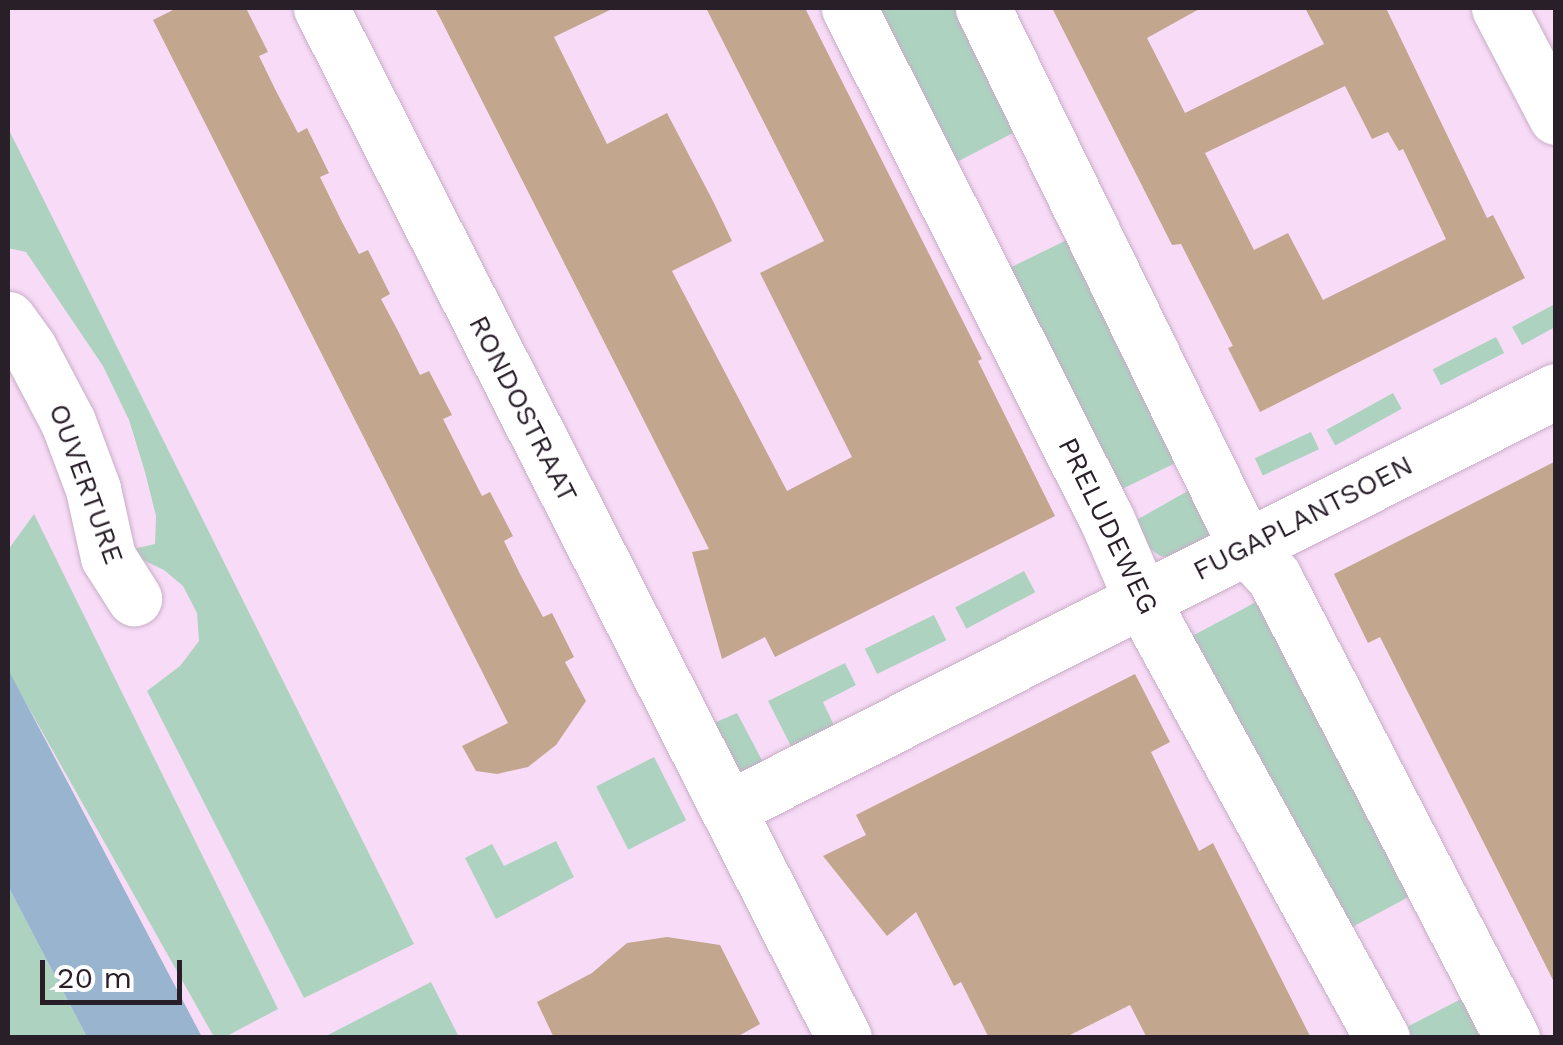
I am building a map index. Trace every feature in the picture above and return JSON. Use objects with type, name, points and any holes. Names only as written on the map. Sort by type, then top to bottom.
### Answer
[{"type":"street","name":"RONDOSTRAAT","points":[[321,8],[844,1038]]},
{"type":"street","name":"PRELUDEWEG","points":[[849,8],[1107,520],[1141,599],[1382,1038]]},
{"type":"street","points":[[983,8],[1246,547],[1274,577],[1512,1038]]},
{"type":"street","points":[[1500,8],[1556,117]]},
{"type":"street","name":"OUVERTURE","points":[[8,319],[29,348],[68,422],[93,489],[108,557],[134,598]]},
{"type":"street","name":"FUGAPLANTSOEN","points":[[729,808],[1556,392]]},
{"type":"green space","points":[[869,8],[962,8],[1021,129],[949,166]]},
{"type":"green space","points":[[8,128],[414,944],[304,998],[147,691],[180,666],[199,641],[197,613],[183,586],[164,570],[124,551],[155,544],[156,516],[145,472],[129,420],[103,366],[26,252],[8,248]]},
{"type":"green space","points":[[1075,236],[1184,459],[1112,494],[1003,271]]},
{"type":"green space","points":[[1555,304],[1555,327],[1522,345],[1512,327]]},
{"type":"green space","points":[[1496,337],[1504,353],[1441,385],[1433,369]]},
{"type":"green space","points":[[1393,393],[1402,409],[1335,446],[1327,430]]},
{"type":"green space","points":[[1311,432],[1319,449],[1263,475],[1255,458]]},
{"type":"green space","points":[[1200,484],[1210,537],[1179,558],[1160,556],[1145,545],[1133,522]]},
{"type":"green space","points":[[34,514],[278,1009],[225,1037],[214,1037],[8,671],[8,550]]},
{"type":"green space","points":[[1024,571],[1035,592],[966,629],[955,608]]},
{"type":"green space","points":[[1258,601],[1414,894],[1342,932],[1186,639]]},
{"type":"green space","points":[[934,615],[946,640],[877,674],[865,649]]},
{"type":"green space","points":[[845,663],[856,685],[823,702],[837,732],[795,754],[768,701]]},
{"type":"green space","points":[[737,713],[764,764],[750,774],[730,768],[707,726]]},
{"type":"green space","points":[[654,757],[686,820],[628,850],[596,787]]},
{"type":"green space","points":[[556,841],[574,877],[496,919],[465,858],[492,844],[504,866]]},
{"type":"green space","points":[[8,886],[87,1037],[8,1037]]},
{"type":"green space","points":[[431,982],[459,1037],[324,1037]]},
{"type":"green space","points":[[1467,996],[1489,1037],[1403,1037],[1399,1031]]},
{"type":"water","points":[[8,669],[202,1037],[87,1037],[8,886]]},
{"type":"building","points":[[177,8],[246,8],[268,52],[259,56],[275,89],[298,133],[307,128],[329,173],[320,177],[341,220],[359,254],[368,250],[390,294],[381,299],[420,375],[429,371],[452,415],[443,419],[482,496],[490,492],[513,536],[504,541],[520,574],[543,617],[552,613],[574,657],[565,662],[586,701],[556,745],[528,767],[497,774],[476,771],[462,746],[508,723],[153,20]]},
{"type":"building","points":[[435,8],[614,8],[554,37],[607,144],[667,113],[714,203],[732,241],[672,271],[787,491],[852,457],[760,273],[824,241],[706,8],[805,8],[982,359],[978,361],[1055,516],[775,657],[765,637],[722,659],[692,552],[709,549]]},
{"type":"building","points":[[1052,8],[1201,8],[1147,38],[1185,113],[1324,44],[1305,8],[1386,8],[1487,218],[1493,215],[1525,278],[1260,412],[1228,348],[1233,346],[1181,244],[1172,245]],"holes":[[[1345,86],[1372,139],[1388,132],[1399,151],[1403,149],[1446,239],[1323,300],[1288,233],[1254,250],[1205,153]]]},
{"type":"building","points":[[1556,461],[1556,986],[1380,637],[1368,643],[1334,574]]},
{"type":"building","points":[[1135,674],[1170,742],[1151,752],[1199,851],[1213,843],[1311,1038],[1147,1038],[1130,1005],[1064,1038],[989,1038],[961,982],[954,986],[916,912],[887,936],[823,856],[866,835],[856,815]]},
{"type":"building","points":[[667,937],[720,945],[760,1024],[735,1038],[554,1038],[537,1002],[592,973],[627,943]]}]
